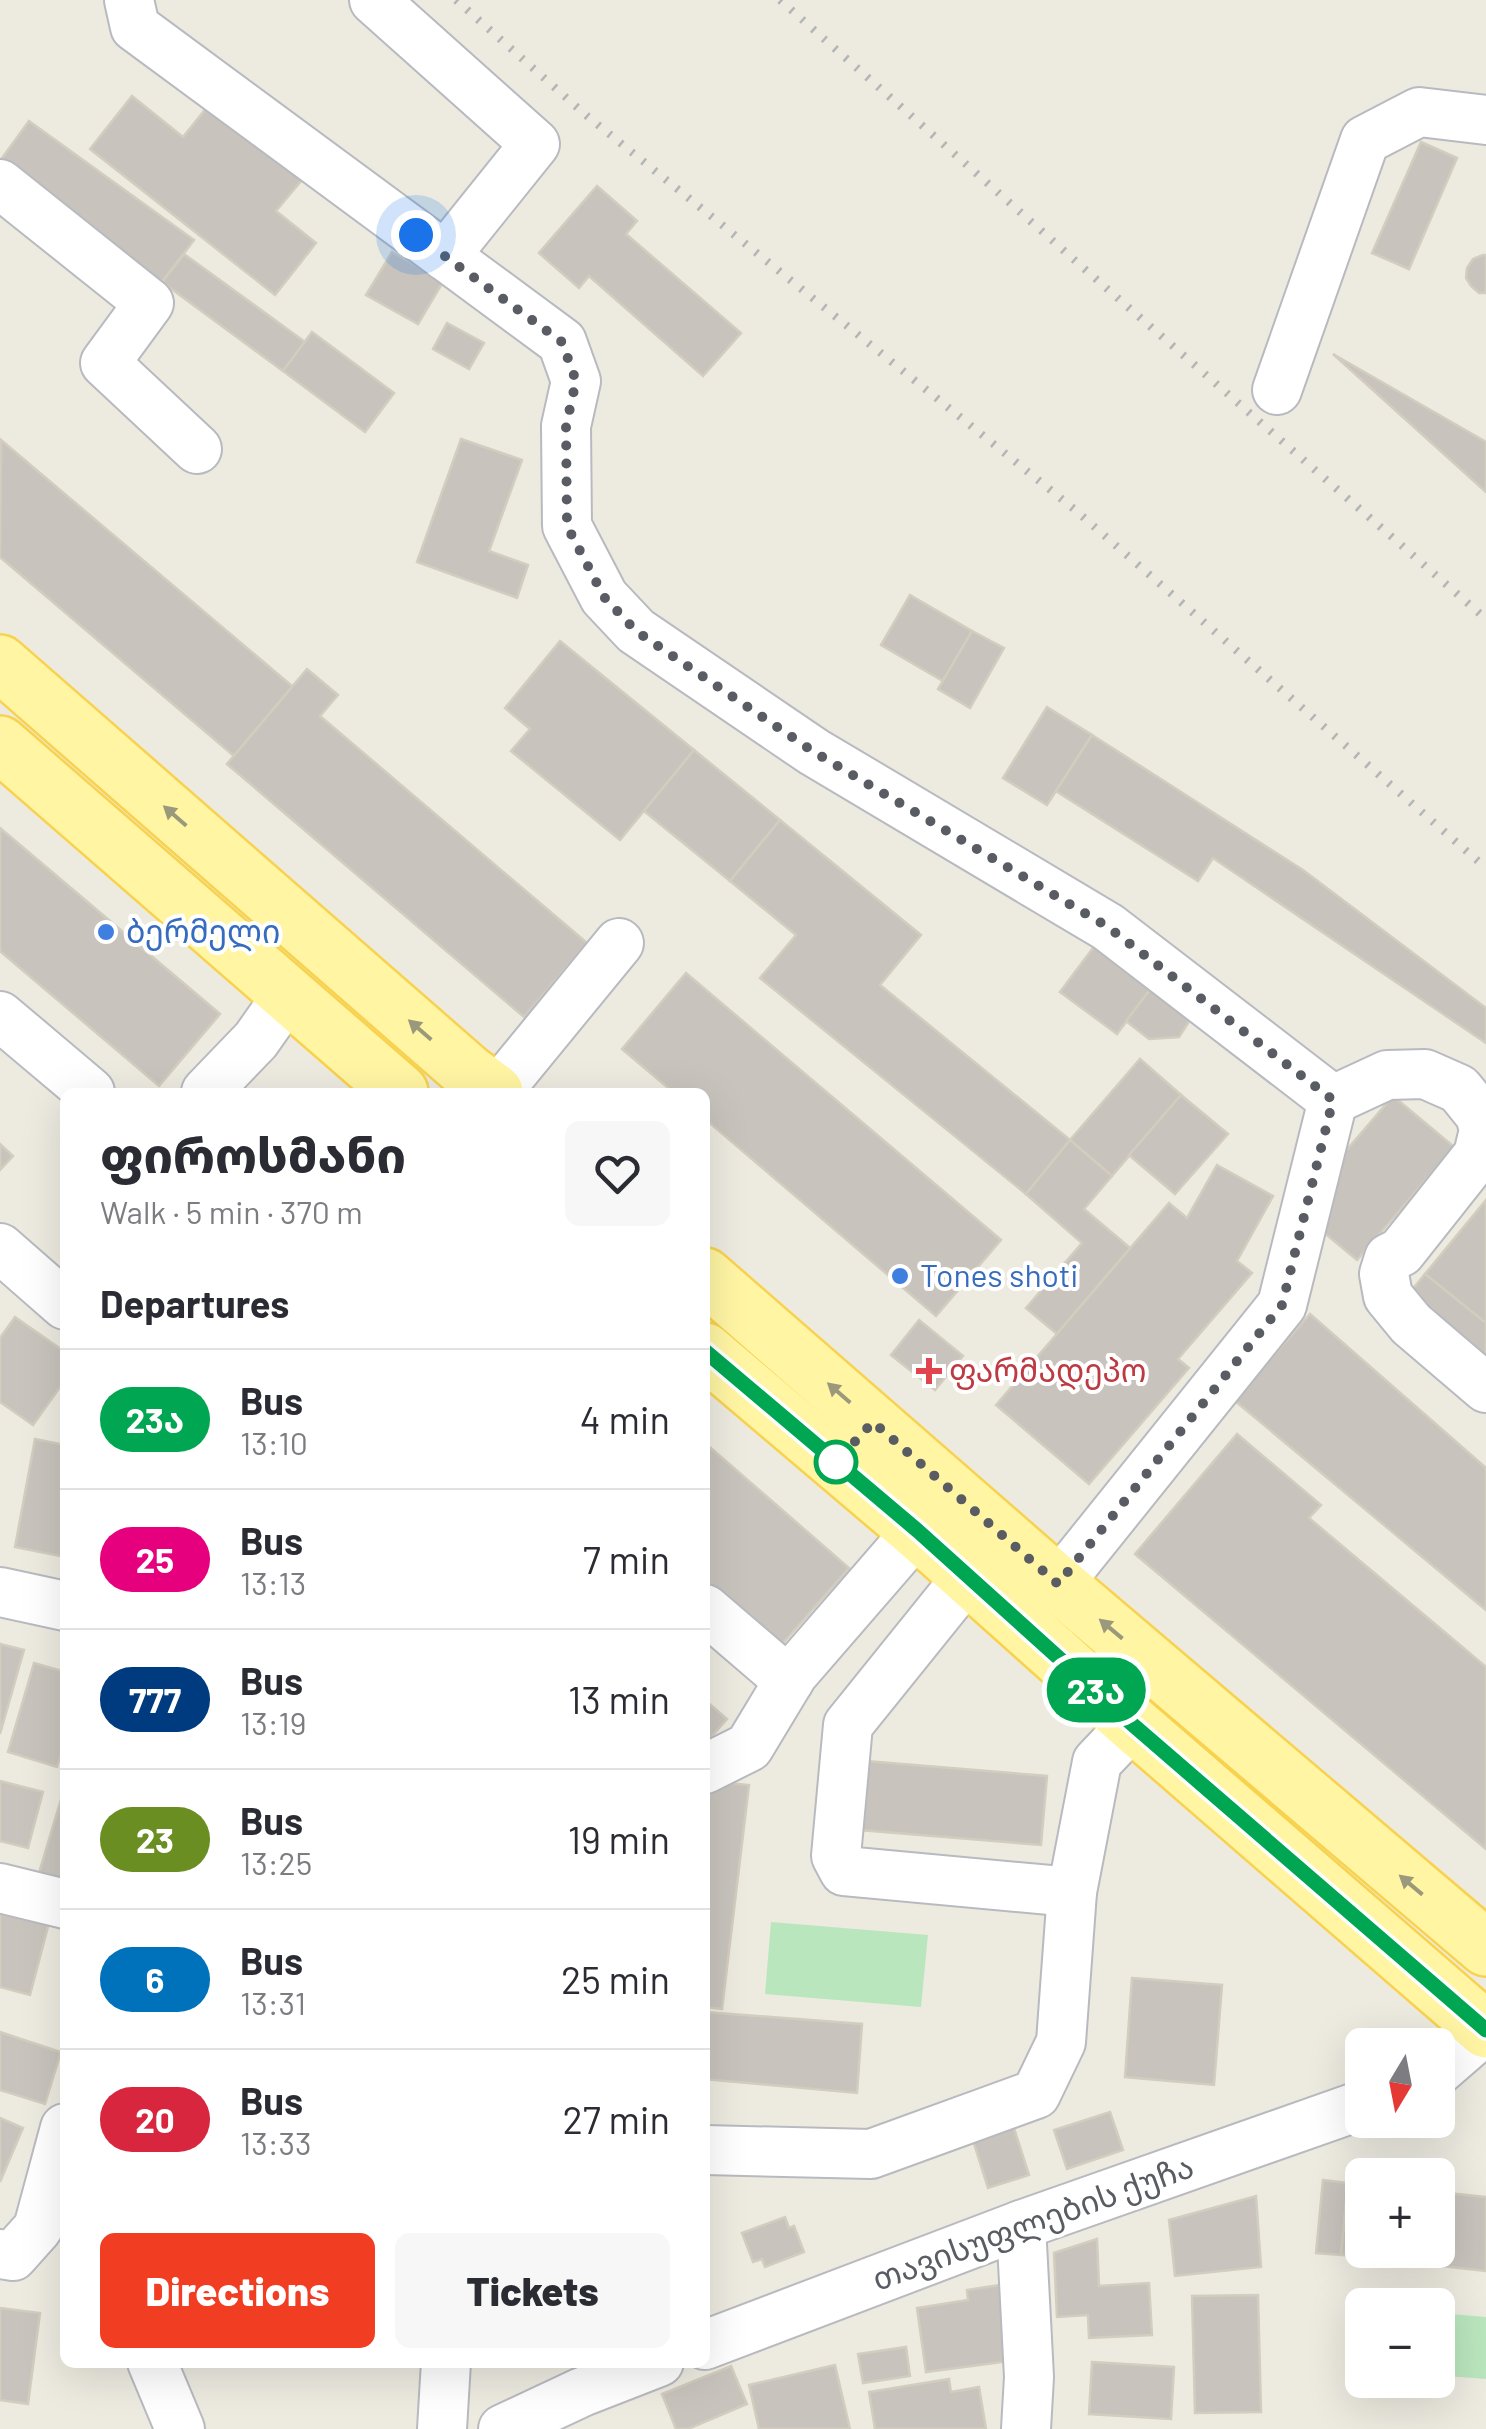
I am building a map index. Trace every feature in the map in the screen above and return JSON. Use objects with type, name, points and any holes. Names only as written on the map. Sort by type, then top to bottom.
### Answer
[{"type":"main road","points":[[0,663],[490,1088]]},
{"type":"main road","points":[[0,744],[395,1088]]},
{"type":"main road","points":[[710,1280],[1058,1584],[1486,1948]]},
{"type":"main road","points":[[710,1355],[918,1531],[1132,1724],[1486,2030]]},
{"type":"street","points":[[129,0],[135,27],[562,342],[576,381],[566,426],[567,526],[604,597],[636,631],[814,752],[1108,927],[1333,1100]]},
{"type":"street","points":[[374,0],[535,144],[445,256]]},
{"type":"street","points":[[1277,390],[1365,140],[1419,112],[1486,120]]},
{"type":"street","points":[[0,184],[149,303],[106,363],[197,448]]},
{"type":"street","points":[[499,1088],[619,943]]},
{"type":"street","points":[[210,1088],[256,1040],[288,993]]},
{"type":"street","points":[[0,1016],[85,1088]]},
{"type":"street","points":[[1333,1100],[1386,1076],[1425,1074],[1460,1089],[1480,1115],[1484,1130],[1478,1155],[1401,1252],[1390,1258],[1384,1274],[1388,1296],[1411,1324],[1486,1388]]},
{"type":"street","points":[[1058,1584],[1282,1305],[1333,1100]]},
{"type":"street","points":[[0,1248],[60,1300]]},
{"type":"street","points":[[710,1766],[749,1747],[789,1680],[918,1531]]},
{"type":"street","points":[[968,1576],[848,1725],[836,1856],[844,1871],[1072,1892]]},
{"type":"street","points":[[0,1592],[60,1605]]},
{"type":"street","points":[[710,1613],[789,1680]]},
{"type":"street","points":[[710,2150],[872,2154],[1036,2094],[1061,2042],[1072,1892],[1097,1762],[1132,1724]]},
{"type":"street","points":[[0,1888],[60,1903]]},
{"type":"street","points":[[1455,2056],[1486,2030]]},
{"type":"street","name":"თავისუფლების ქუჩა","points":[[710,2343],[1021,2224],[1345,2110]]},
{"type":"street","points":[[0,2254],[13,2256],[38,2228],[60,2147]]},
{"type":"street","points":[[1021,2224],[1029,2377],[1026,2429]]},
{"type":"street","points":[[155,2368],[180,2429]]},
{"type":"street","points":[[442,2429],[446,2368]]},
{"type":"street","points":[[503,2429],[579,2410],[650,2368]]},
{"type":"green space","points":[[771,1922],[928,1935],[921,2007],[765,1994]]},
{"type":"green space","points":[[1455,2314],[1486,2317],[1486,2379],[1455,2377]]},
{"type":"building","points":[[132,96],[183,137],[208,106],[302,180],[276,211],[316,243],[275,295],[90,149]]},
{"type":"building","points":[[29,121],[194,240],[162,282],[0,161]]},
{"type":"building","points":[[1421,142],[1457,158],[1409,269],[1372,253]]},
{"type":"building","points":[[597,186],[637,221],[626,234],[741,333],[703,376],[589,276],[579,288],[539,253]]},
{"type":"building","points":[[392,252],[443,282],[418,324],[366,295]]},
{"type":"building","points":[[184,254],[305,342],[283,371],[162,282]]},
{"type":"building","points":[[1483,255],[1486,293],[1479,293],[1466,278],[1467,268],[1473,259]]},
{"type":"building","points":[[447,323],[484,343],[469,369],[433,349]]},
{"type":"building","points":[[312,332],[394,393],[365,432],[283,371]]},
{"type":"building","points":[[1333,354],[1486,442],[1486,492]]},
{"type":"building","points":[[461,439],[522,460],[489,551],[528,565],[517,598],[417,562]]},
{"type":"building","points":[[1,440],[293,687],[234,756],[0,557]]},
{"type":"building","points":[[910,595],[972,631],[943,681],[881,645]]},
{"type":"building","points":[[972,631],[1004,648],[970,708],[938,689]]},
{"type":"building","points":[[560,641],[694,750],[620,840],[511,751],[530,729],[505,708]]},
{"type":"building","points":[[307,669],[338,695],[320,716],[587,943],[524,1017],[227,764]]},
{"type":"building","points":[[1047,707],[1092,735],[1047,805],[1003,778]]},
{"type":"building","points":[[1092,735],[1303,870],[1486,1008],[1486,1043],[1213,858],[1198,881],[1056,791]]},
{"type":"building","points":[[694,750],[780,820],[730,881],[644,811]]},
{"type":"building","points":[[780,820],[921,935],[880,985],[1070,1140],[1026,1194],[760,978],[796,935],[730,881]]},
{"type":"building","points":[[0,828],[220,1014],[159,1086],[0,951]]},
{"type":"building","points":[[1096,944],[1152,987],[1117,1034],[1060,992]]},
{"type":"building","points":[[686,973],[1001,1240],[936,1316],[710,1123],[710,1088],[668,1088],[622,1049]]},
{"type":"building","points":[[1152,987],[1192,1017],[1179,1037],[1149,1039],[1126,1021]]},
{"type":"building","points":[[1140,1059],[1181,1095],[1112,1176],[1070,1140]]},
{"type":"building","points":[[1181,1095],[1228,1134],[1175,1194],[1129,1155]]},
{"type":"building","points":[[1393,1096],[1454,1147],[1357,1260],[1305,1217],[1321,1180]]},
{"type":"building","points":[[1070,1140],[1112,1176],[1084,1209],[1130,1248],[1057,1334],[1026,1308],[1082,1243],[1026,1194]]},
{"type":"building","points":[[0,1144],[13,1156],[0,1170]]},
{"type":"building","points":[[1217,1165],[1273,1196],[1237,1261],[1252,1273],[1178,1359],[1189,1368],[1089,1484],[996,1405],[1169,1203],[1187,1218]]},
{"type":"building","points":[[1486,1200],[1486,1323],[1425,1274]]},
{"type":"building","points":[[1425,1274],[1486,1323],[1486,1378],[1398,1307]]},
{"type":"building","points":[[1310,1314],[1486,1468],[1486,1610],[1234,1400]]},
{"type":"building","points":[[15,1317],[60,1348],[60,1387],[33,1425],[0,1402],[0,1338]]},
{"type":"building","points":[[919,1320],[963,1356],[935,1390],[891,1355]]},
{"type":"building","points":[[1237,1434],[1321,1505],[1309,1518],[1486,1667],[1486,1849],[1135,1554]]},
{"type":"building","points":[[35,1439],[60,1444],[60,1556],[15,1547]]},
{"type":"building","points":[[710,1447],[849,1568],[775,1652],[710,1594]]},
{"type":"building","points":[[0,1644],[24,1650],[0,1734]]},
{"type":"building","points":[[34,1663],[60,1671],[57,1767],[8,1752]]},
{"type":"building","points":[[710,1704],[727,1719],[710,1738]]},
{"type":"building","points":[[854,1760],[1047,1776],[1041,1845],[848,1829]]},
{"type":"building","points":[[0,1781],[43,1792],[28,1848],[0,1841]]},
{"type":"building","points":[[710,1781],[749,1785],[722,2009],[710,2008]]},
{"type":"building","points":[[60,1803],[60,1890],[36,1883]]},
{"type":"building","points":[[0,1911],[49,1923],[30,1995],[0,1987]]},
{"type":"building","points":[[1132,1978],[1222,1985],[1214,2085],[1125,2077]]},
{"type":"building","points":[[710,2012],[862,2024],[857,2093],[710,2079]]},
{"type":"building","points":[[0,2032],[60,2052],[45,2104],[0,2090]]},
{"type":"building","points":[[1110,2112],[1123,2150],[1067,2169],[1054,2130]]},
{"type":"building","points":[[0,2118],[23,2128],[0,2182]]},
{"type":"building","points":[[1012,2122],[1029,2175],[988,2188],[971,2134]]},
{"type":"building","points":[[1323,2180],[1345,2183],[1341,2255],[1316,2253]]},
{"type":"building","points":[[1455,2194],[1486,2197],[1486,2271],[1455,2268]]},
{"type":"building","points":[[1256,2196],[1261,2267],[1175,2276],[1169,2220]]},
{"type":"building","points":[[1345,2214],[1345,2255],[1341,2255]]},
{"type":"building","points":[[785,2217],[789,2228],[794,2226],[804,2252],[765,2267],[762,2259],[753,2262],[742,2233]]},
{"type":"building","points":[[1097,2239],[1099,2286],[1149,2283],[1152,2335],[1089,2338],[1088,2315],[1057,2317],[1054,2253]]},
{"type":"building","points":[[1000,2285],[1010,2361],[926,2372],[917,2308],[968,2300],[967,2290]]},
{"type":"building","points":[[1258,2295],[1261,2412],[1195,2413],[1192,2296]]},
{"type":"building","points":[[0,2308],[40,2313],[28,2404],[0,2400]]},
{"type":"building","points":[[906,2347],[910,2376],[863,2383],[858,2354]]},
{"type":"building","points":[[1092,2362],[1174,2367],[1171,2419],[1089,2414]]},
{"type":"building","points":[[835,2365],[850,2429],[759,2429],[749,2385]]},
{"type":"building","points":[[731,2366],[747,2404],[688,2429],[676,2429],[662,2394]]},
{"type":"building","points":[[949,2379],[951,2392],[979,2387],[986,2429],[875,2429],[869,2392]]},
{"type":"railway","points":[[456,0],[587,116],[1074,509],[1486,868]]},
{"type":"railway","points":[[780,0],[1486,619]]},
{"type":"bus line","name":"23ა","points":[[710,1355],[918,1531],[1132,1724],[1486,2030]]},
{"type":"place","name":"ბერმელი","points":[[106,932]]},
{"type":"place","name":"Tones shoti","points":[[900,1276]]},
{"type":"place","name":"ფარმადეპო","points":[[929,1371]]},
{"type":"route","points":[[416,235],[562,342],[576,381],[566,426],[567,526],[604,597],[636,631],[814,752],[1108,927],[1333,1100],[1282,1305],[1058,1584],[873,1422],[836,1462]]}]
